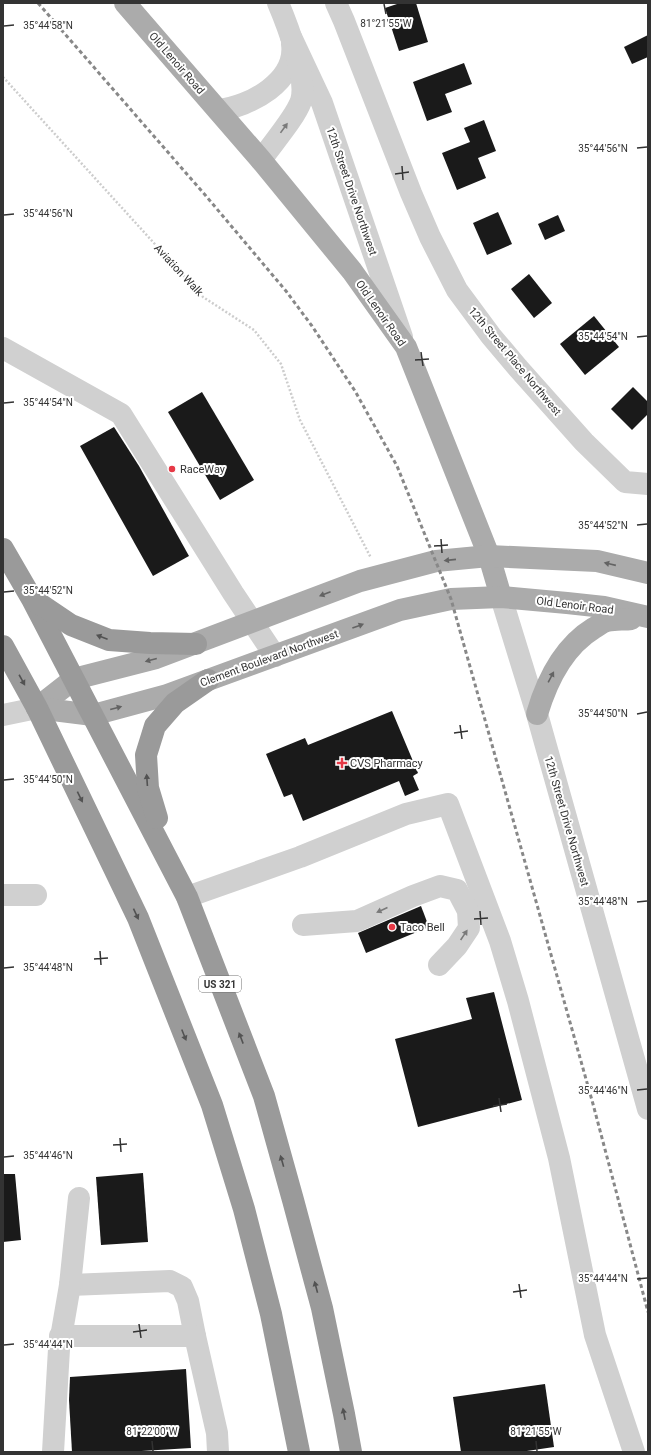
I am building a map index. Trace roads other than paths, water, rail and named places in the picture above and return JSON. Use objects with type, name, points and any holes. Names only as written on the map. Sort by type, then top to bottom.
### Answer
[{"type":"highway","name":"US 321","points":[[3,549],[32,599],[187,897],[264,1096],[322,1308],[351,1452]]},
{"type":"highway","points":[[32,599],[71,625],[109,640],[196,644]]},
{"type":"highway","points":[[3,646],[37,708],[138,918],[212,1105],[244,1209],[271,1314],[299,1452]]},
{"type":"highway","points":[[173,871],[148,788],[146,755],[155,726],[175,703],[208,680]]},
{"type":"main road","name":"Old Lenoir Road","points":[[125,3],[261,160],[352,271],[406,347],[489,556]]},
{"type":"main road","points":[[489,556],[597,561],[648,573]]},
{"type":"main road","name":"12th Street Drive Northwest","points":[[489,556],[501,597]]},
{"type":"main road","name":"Clement Boulevard Northwest","points":[[37,708],[74,679],[156,658],[360,581],[436,561],[489,556]]},
{"type":"main road","name":"Old Lenoir Road","points":[[501,597],[604,608],[648,617]]},
{"type":"main road","name":"Clement Boulevard Northwest","points":[[37,708],[92,715],[167,695],[400,610],[451,599],[501,597]]},
{"type":"main road","points":[[537,714],[545,689],[556,667],[584,634],[606,621],[648,617]]},
{"type":"street","name":"12th Street Place Northwest","points":[[336,3],[411,193],[430,237],[457,290],[491,336],[584,442],[625,482],[648,484]]},
{"type":"street","points":[[261,160],[293,115],[301,100],[302,86],[300,70],[291,37],[281,9]]},
{"type":"street","points":[[218,110],[225,110],[252,100],[265,93],[279,81],[290,65],[293,46],[291,37]]},
{"type":"street","name":"12th Street Drive Northwest","points":[[291,37],[322,103],[406,347]]},
{"type":"street","points":[[3,348],[121,414],[275,656]]},
{"type":"street","name":"12th Street Drive Northwest","points":[[501,597],[537,714],[648,1110]]},
{"type":"street","name":"Clement Boulevard Northwest","points":[[3,715],[37,708]]},
{"type":"street","points":[[187,897],[300,857],[406,814],[448,804],[500,941],[518,1001],[559,1158],[595,1335],[634,1452]]},
{"type":"street","points":[[303,925],[357,921],[413,896],[440,886],[456,890],[468,912],[469,928],[457,946],[439,965]]},
{"type":"street","points":[[3,895],[36,895]]},
{"type":"street","points":[[53,1452],[58,1349],[70,1285],[79,1198]]},
{"type":"street","points":[[70,1285],[170,1281],[182,1287],[188,1302],[217,1433],[218,1452]]},
{"type":"street","points":[[60,1336],[195,1336]]},
{"type":"railway","points":[[38,3],[206,196],[286,291],[312,326],[355,391],[397,466],[451,599],[593,1104],[648,1312]]},
{"type":"place","name":"RaceWay","points":[[172,469]]},
{"type":"place","name":"CVS Pharmacy","points":[[342,763]]},
{"type":"place","name":"Taco Bell","points":[[392,927]]}]
